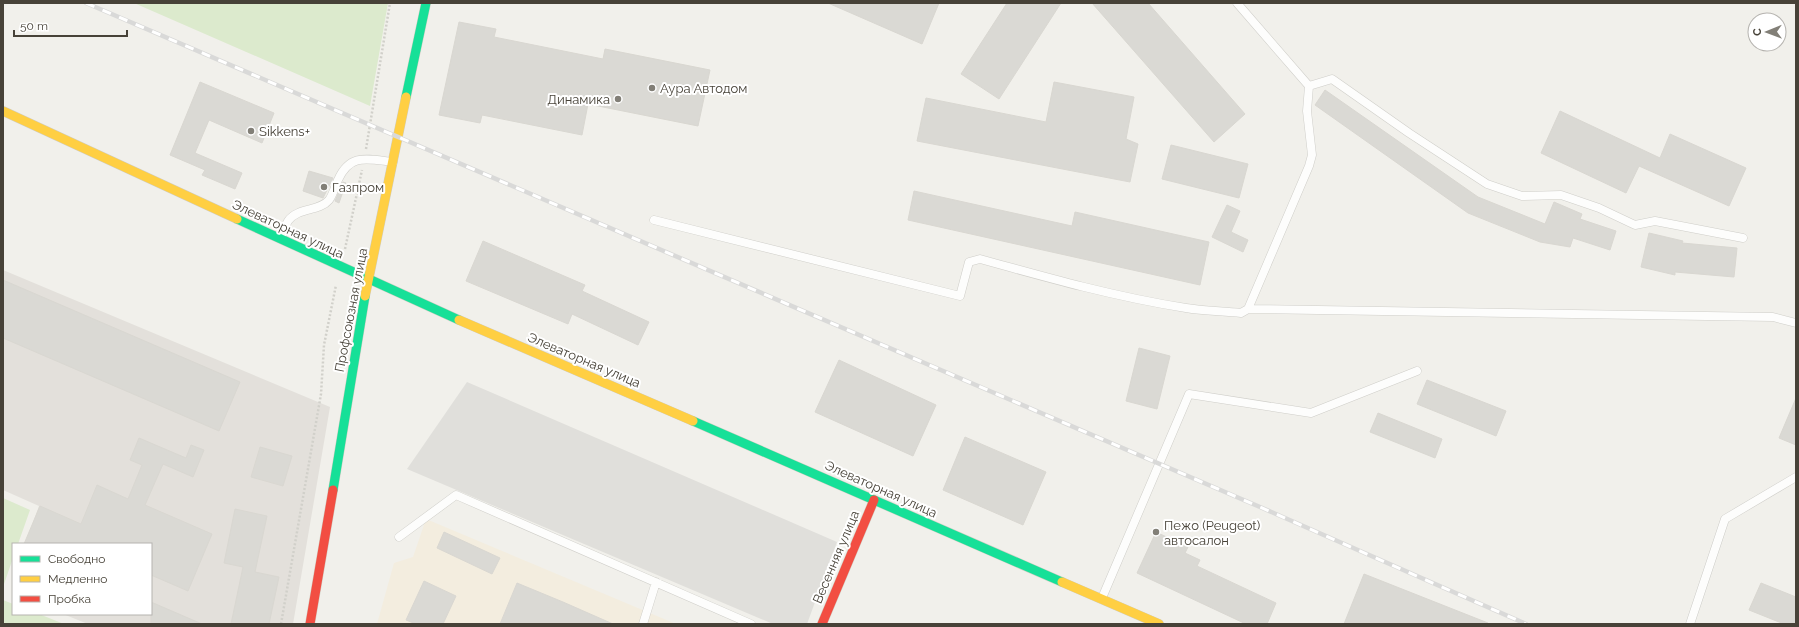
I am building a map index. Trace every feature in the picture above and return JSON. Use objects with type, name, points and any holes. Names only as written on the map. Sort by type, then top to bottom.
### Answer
[{"type":"main road","name":"Профсоюзная улица","points":[[310,624],[368,280],[426,3]]},
{"type":"main road","name":"Элеваторная улица","points":[[3,111],[340,268],[1159,624]]},
{"type":"main road","name":"Весенняя улица","points":[[822,624],[874,500]]},
{"type":"lane","points":[[1237,3],[1309,86],[1307,110],[1312,155],[1309,166],[1248,309]]},
{"type":"lane","points":[[1309,86],[1332,79],[1409,133],[1487,184],[1522,196],[1561,195],[1599,208],[1635,224],[1655,221],[1743,238]]},
{"type":"lane","points":[[280,240],[288,221],[299,212],[315,208],[328,201],[342,170],[355,160],[364,159],[393,162]]},
{"type":"lane","points":[[654,220],[960,296],[969,262],[980,259],[1080,286],[1187,308],[1241,313],[1248,309],[1773,317],[1796,323]]},
{"type":"lane","points":[[1101,599],[1189,394],[1311,413],[1417,371]]},
{"type":"lane","points":[[1690,624],[1725,519],[1796,477]]},
{"type":"lane","points":[[399,537],[456,495],[751,624]]},
{"type":"lane","points":[[643,624],[656,582]]},
{"type":"path","points":[[281,624],[321,394],[324,345],[364,159],[390,3]]},
{"type":"shaded area","points":[[3,270],[330,407],[293,624],[88,624],[66,615],[152,615],[152,543],[25,543],[39,506],[3,490]]},
{"type":"shaded area","points":[[467,382],[837,542],[807,624],[773,624],[407,469]]},
{"type":"shaded area","points":[[426,519],[676,624],[377,624],[394,563],[413,557]]},
{"type":"green space","points":[[134,3],[388,3],[370,106]]},
{"type":"green space","points":[[3,498],[30,510],[18,543],[12,543],[12,561],[3,587]]},
{"type":"green space","points":[[3,600],[12,604],[12,615],[42,615],[64,624],[3,624]]},
{"type":"building","points":[[828,3],[939,3],[922,44]]},
{"type":"building","points":[[1007,3],[1061,3],[999,99],[961,74]]},
{"type":"building","points":[[1092,3],[1148,3],[1245,114],[1214,142]]},
{"type":"building","points":[[459,22],[496,29],[494,37],[603,59],[605,49],[710,70],[698,126],[588,104],[582,135],[482,115],[480,123],[439,115]]},
{"type":"building","name":"Sikkens+","points":[[200,82],[274,113],[262,143],[209,120],[195,153],[242,173],[235,189],[202,175],[205,170],[170,155]]},
{"type":"building","points":[[1054,82],[1134,97],[1126,139],[1138,144],[1130,182],[917,141],[926,98],[1046,122]]},
{"type":"building","points":[[1325,90],[1478,197],[1545,224],[1554,202],[1582,214],[1580,219],[1616,231],[1610,250],[1573,238],[1570,247],[1540,242],[1468,213],[1315,105]]},
{"type":"building","points":[[1560,111],[1660,158],[1670,134],[1746,168],[1729,206],[1639,166],[1626,193],[1541,153]]},
{"type":"building","points":[[1171,145],[1248,164],[1239,198],[1162,179]]},
{"type":"building","points":[[309,171],[333,178],[323,198],[303,191]]},
{"type":"building","points":[[343,182],[346,183],[339,203],[335,201]]},
{"type":"building","points":[[914,191],[1072,226],[1075,212],[1209,242],[1200,285],[908,220]]},
{"type":"building","points":[[1227,205],[1240,211],[1231,232],[1248,240],[1243,252],[1212,237]]},
{"type":"building","points":[[1649,233],[1683,241],[1682,243],[1737,248],[1734,277],[1675,272],[1675,275],[1641,267]]},
{"type":"building","points":[[483,241],[585,285],[582,291],[649,322],[638,345],[572,314],[568,324],[466,281]]},
{"type":"building","points":[[3,280],[240,382],[219,431],[3,338]]},
{"type":"building","points":[[1139,348],[1170,356],[1157,409],[1126,401]]},
{"type":"building","points":[[839,360],[936,405],[913,456],[815,412]]},
{"type":"building","points":[[1427,380],[1506,411],[1496,436],[1417,404]]},
{"type":"building","points":[[1796,398],[1796,445],[1779,438]]},
{"type":"building","points":[[1378,413],[1442,439],[1435,458],[1370,432]]},
{"type":"building","points":[[965,437],[1046,472],[1023,525],[943,490]]},
{"type":"building","points":[[139,438],[186,458],[191,445],[204,450],[193,477],[163,464],[145,505],[212,534],[188,591],[152,575],[152,543],[24,543],[40,506],[81,524],[97,485],[128,499],[142,465],[130,460]]},
{"type":"building","points":[[260,447],[292,456],[283,486],[251,477]]},
{"type":"building","points":[[235,509],[267,516],[255,572],[279,577],[269,624],[231,624],[243,567],[224,563]]},
{"type":"building","points":[[444,532],[500,558],[492,574],[437,548]]},
{"type":"building","points":[[1156,532],[1188,547],[1185,553],[1200,560],[1197,566],[1276,603],[1267,624],[1246,624],[1137,573]]},
{"type":"building","points":[[1364,574],[1488,623],[1488,624],[1344,624]]},
{"type":"building","points":[[424,581],[456,596],[443,624],[416,624],[406,620]]},
{"type":"building","points":[[517,583],[563,602],[613,624],[500,624]]},
{"type":"building","points":[[1761,583],[1796,597],[1796,624],[1784,624],[1749,610]]},
{"type":"building","points":[[152,602],[202,624],[151,624]]},
{"type":"railway","points":[[86,3],[1260,507],[1526,624]]},
{"type":"traffic: fast","points":[[406,97],[426,3]]},
{"type":"traffic: fast","points":[[237,219],[459,320]]},
{"type":"traffic: fast","points":[[333,490],[365,296]]},
{"type":"traffic: fast","points":[[693,421],[1062,582]]},
{"type":"traffic: slow","points":[[365,296],[406,97]]},
{"type":"traffic: slow","points":[[3,111],[237,219]]},
{"type":"traffic: slow","points":[[459,320],[693,421]]},
{"type":"traffic: slow","points":[[1062,582],[1159,624]]},
{"type":"traffic: jam","points":[[310,624],[333,490]]},
{"type":"traffic: jam","points":[[822,624],[874,500]]},
{"type":"place","name":"Аура Автодом","points":[[652,88]]},
{"type":"place","name":"Динамика","points":[[618,99]]},
{"type":"place","name":"Sikkens+","points":[[251,131]]},
{"type":"place","name":"Газпром","points":[[324,187]]},
{"type":"place","name":"Пежо (Peugeot) автосалон","points":[[1156,532]]}]
